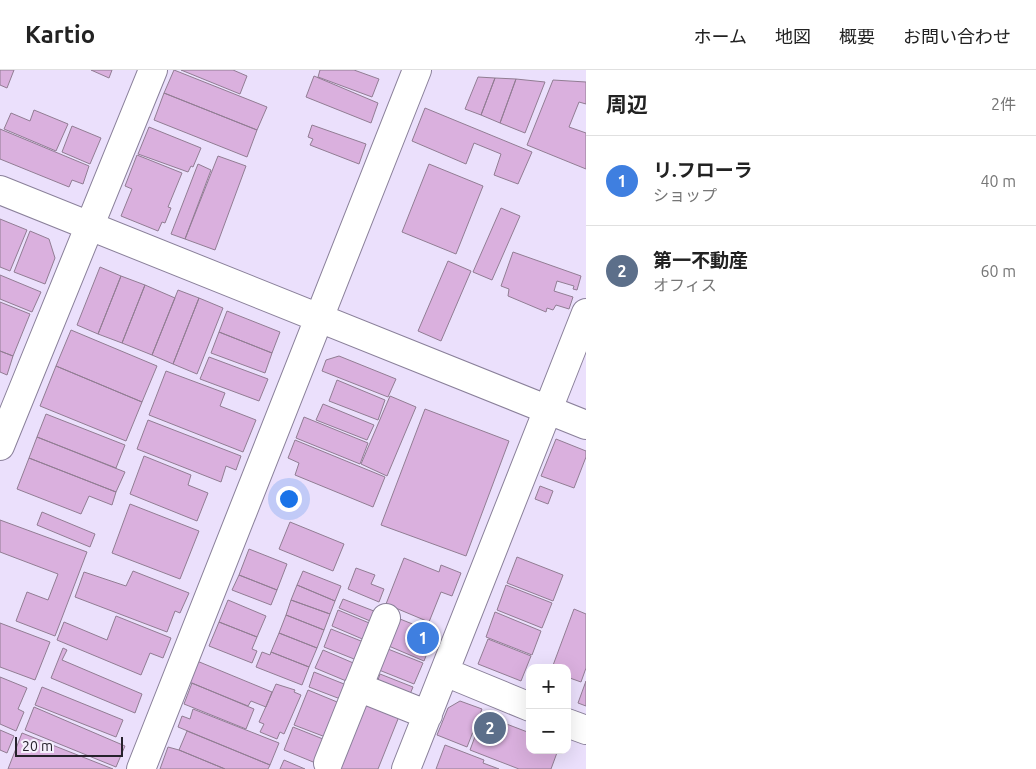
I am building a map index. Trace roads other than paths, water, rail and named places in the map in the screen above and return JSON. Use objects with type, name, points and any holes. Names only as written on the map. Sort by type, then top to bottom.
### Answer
[{"type":"street","points":[[0,446],[152,70]]},
{"type":"street","points":[[141,769],[417,70]]},
{"type":"street","points":[[0,190],[586,425]]},
{"type":"street","points":[[406,769],[549,411],[586,313]]},
{"type":"street","points":[[328,763],[386,618]]},
{"type":"street","points":[[445,672],[526,705]]},
{"type":"street","points":[[358,687],[428,715]]},
{"type":"street","points":[[571,724],[586,730]]},
{"type":"place","name":"リ.フローラ","points":[[423,638]]},
{"type":"place","name":"第一不動産","points":[[490,728]]}]
